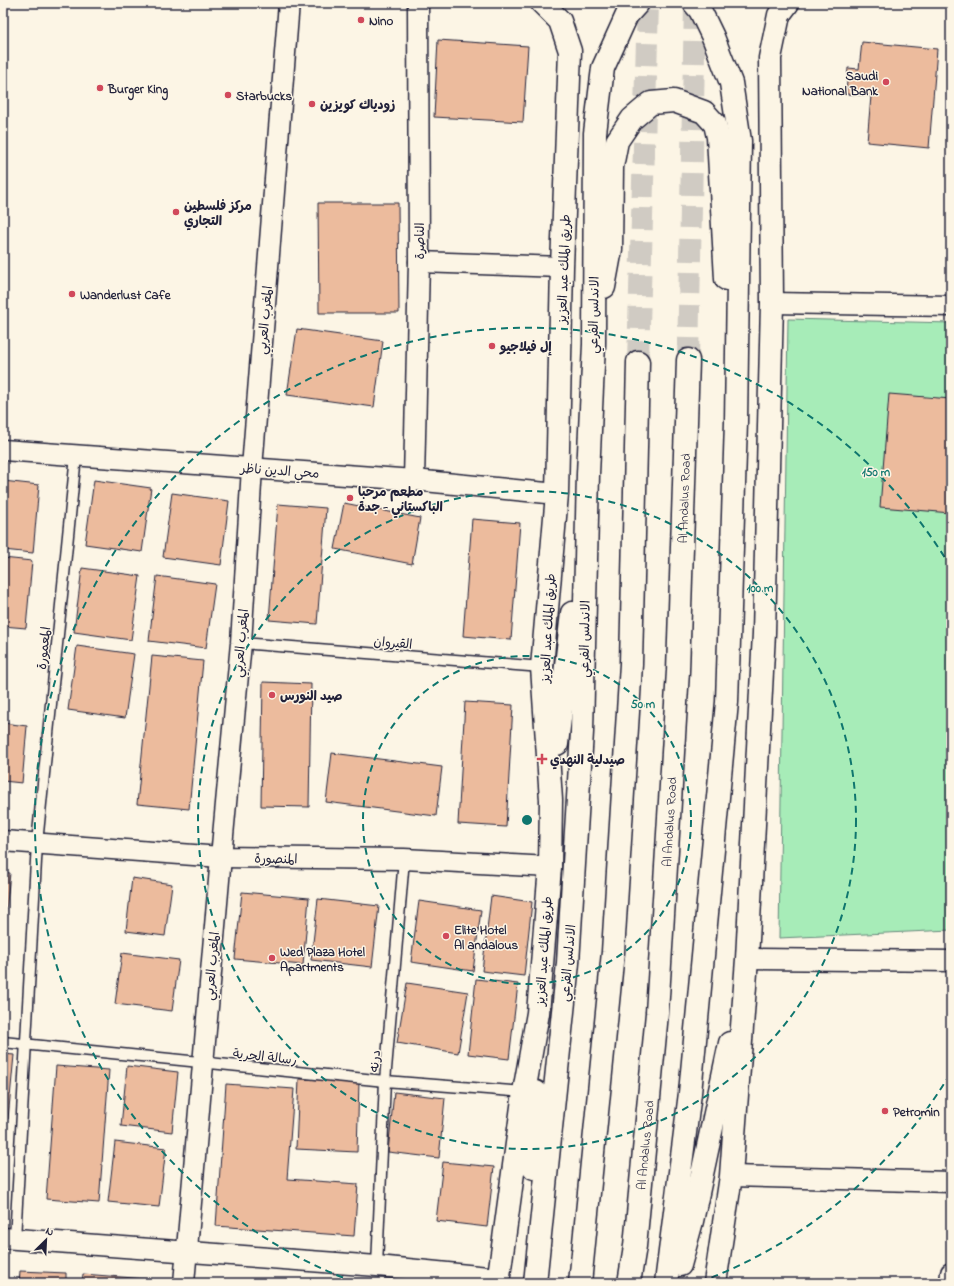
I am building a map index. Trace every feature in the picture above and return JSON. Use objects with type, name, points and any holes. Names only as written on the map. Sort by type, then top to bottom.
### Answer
[{"type":"main road","name":"طريق الملك عبد العزيز","points":[[498,1281],[524,1092],[538,1013],[550,867],[551,800],[542,667],[557,494],[562,267],[570,51],[560,20],[542,3]]},
{"type":"main road","name":"الاندلس الفرعي","points":[[535,1283],[568,963],[582,732],[588,474],[594,344],[595,133],[603,68],[627,15],[638,3]]},
{"type":"main road","points":[[666,1283],[690,1093],[727,702],[736,422],[740,141],[731,83],[714,37],[700,10],[694,3]]},
{"type":"main road","points":[[715,1283],[731,1176],[747,959],[764,633],[772,303],[770,58],[779,15],[788,3]]},
{"type":"main road","points":[[594,344],[611,249],[612,166],[617,141],[632,119],[651,103],[674,101],[704,112],[715,124],[718,137],[722,238],[736,422]]},
{"type":"main road","name":"Al Andalus Road","points":[[629,1283],[635,1246],[657,1014],[678,671],[688,360]]},
{"type":"main road","points":[[580,1283],[613,952],[631,664],[638,362]]},
{"type":"main road","points":[[551,800],[588,474]]},
{"type":"main road","points":[[674,1283],[692,1221],[747,959]]},
{"type":"main road","points":[[531,1283],[538,1013]]},
{"type":"street","name":"المغرب العربي","points":[[184,1283],[241,643],[252,468],[289,3]]},
{"type":"street","name":"الناصرة","points":[[414,480],[419,262],[418,3]]},
{"type":"street","points":[[419,262],[562,267]]},
{"type":"street","points":[[772,303],[951,306]]},
{"type":"street","name":"محي الدين ناظر","points":[[3,450],[414,480],[557,494]]},
{"type":"street","name":"المنصورة","points":[[3,841],[221,857],[404,859],[550,867]]},
{"type":"street","points":[[747,959],[951,961]]},
{"type":"street","points":[[731,1176],[951,1182]]},
{"type":"street","points":[[9,1239],[377,1266],[498,1281]]},
{"type":"street","points":[[950,1283],[951,1273]]},
{"type":"lane","name":"المعمورة","points":[[9,1239],[26,1044],[37,843],[76,456]]},
{"type":"lane","name":"القيروان","points":[[241,643],[542,667]]},
{"type":"lane","name":"درنه","points":[[377,1266],[385,1081],[404,859]]},
{"type":"lane","name":"رسالة الحرية","points":[[3,1042],[385,1081],[524,1092]]},
{"type":"green space","points":[[788,319],[951,323],[951,930],[779,938]]},
{"type":"building","points":[[438,40],[528,46],[523,122],[434,117]]},
{"type":"building","points":[[862,42],[937,49],[929,148],[867,142],[871,96],[846,94],[848,68],[859,69]]},
{"type":"building","points":[[318,203],[398,203],[399,313],[319,313]]},
{"type":"building","points":[[297,329],[383,341],[374,407],[287,395]]},
{"type":"building","points":[[889,394],[951,399],[951,513],[880,507]]},
{"type":"building","points":[[94,480],[151,488],[142,552],[85,544]]},
{"type":"building","points":[[3,481],[39,485],[33,553],[3,550]]},
{"type":"building","points":[[172,493],[229,501],[221,565],[163,557]]},
{"type":"building","points":[[344,503],[420,518],[412,564],[335,549]]},
{"type":"building","points":[[278,504],[326,508],[317,624],[269,620]]},
{"type":"building","points":[[472,519],[520,523],[511,640],[463,636]]},
{"type":"building","points":[[3,558],[32,561],[26,628],[3,626]]},
{"type":"building","points":[[82,568],[140,576],[131,640],[74,632]]},
{"type":"building","points":[[157,576],[215,584],[206,648],[149,641]]},
{"type":"building","points":[[77,646],[134,654],[125,718],[68,710]]},
{"type":"building","points":[[152,656],[203,661],[189,809],[137,804]]},
{"type":"building","points":[[263,682],[311,684],[309,807],[261,806]]},
{"type":"building","points":[[465,702],[513,705],[506,827],[458,824]]},
{"type":"building","points":[[3,723],[27,726],[22,783],[3,781]]},
{"type":"building","points":[[332,753],[442,767],[436,816],[326,802]]},
{"type":"building","points":[[3,872],[10,873],[4,932],[3,932]]},
{"type":"building","points":[[132,878],[172,884],[165,936],[126,931]]},
{"type":"building","points":[[242,892],[309,898],[303,965],[235,959]]},
{"type":"building","points":[[491,896],[532,902],[524,976],[482,971]]},
{"type":"building","points":[[318,899],[379,906],[372,967],[311,960]]},
{"type":"building","name":"Elite Hotel Al andalous","points":[[419,901],[481,910],[473,971],[411,962]]},
{"type":"building","points":[[122,953],[179,960],[172,1011],[115,1004]]},
{"type":"building","points":[[476,979],[518,984],[509,1059],[468,1054]]},
{"type":"building","points":[[407,983],[468,992],[458,1053],[397,1043]]},
{"type":"building","points":[[3,1054],[14,1055],[8,1119],[3,1118]]},
{"type":"building","points":[[56,1066],[109,1070],[99,1203],[46,1199]]},
{"type":"building","points":[[127,1066],[178,1072],[172,1132],[121,1126]]},
{"type":"building","points":[[299,1079],[359,1081],[357,1152],[296,1149]]},
{"type":"building","points":[[226,1084],[294,1089],[287,1179],[358,1184],[354,1236],[216,1226]]},
{"type":"building","points":[[394,1092],[445,1098],[439,1158],[388,1152]]},
{"type":"building","points":[[115,1142],[166,1148],[159,1207],[108,1202]]},
{"type":"building","points":[[443,1162],[494,1167],[487,1227],[436,1221]]},
{"type":"building","points":[[20,1271],[66,1273],[66,1283],[19,1283]]},
{"type":"building","points":[[83,1274],[159,1280],[159,1283],[82,1283]]},
{"type":"tunnel","points":[[638,362],[648,3]]},
{"type":"tunnel","points":[[688,360],[695,3]]},
{"type":"place","name":"Nino","points":[[361,20]]},
{"type":"place","name":"Saudi National Bank","points":[[886,82]]},
{"type":"place","name":"Burger King","points":[[100,88]]},
{"type":"place","name":"Starbucks","points":[[228,95]]},
{"type":"place","name":"زودياك كويزين","points":[[312,104]]},
{"type":"place","name":"مركز فلسطين التجاري","points":[[176,212]]},
{"type":"place","name":"Wanderlust Cafe","points":[[72,294]]},
{"type":"place","name":"إل فيلاجيو","points":[[492,346]]},
{"type":"place","name":"مطعم مرحبا الباكستاني - جدة","points":[[350,498]]},
{"type":"place","name":"صيد النورس","points":[[272,695]]},
{"type":"place","name":"صيدلية النهدي","points":[[542,759]]},
{"type":"place","name":"Elite Hotel Al andalous","points":[[446,936]]},
{"type":"place","name":"Wed Plaza Hotel Apartments","points":[[272,958]]},
{"type":"place","name":"Petromin","points":[[885,1111]]}]
